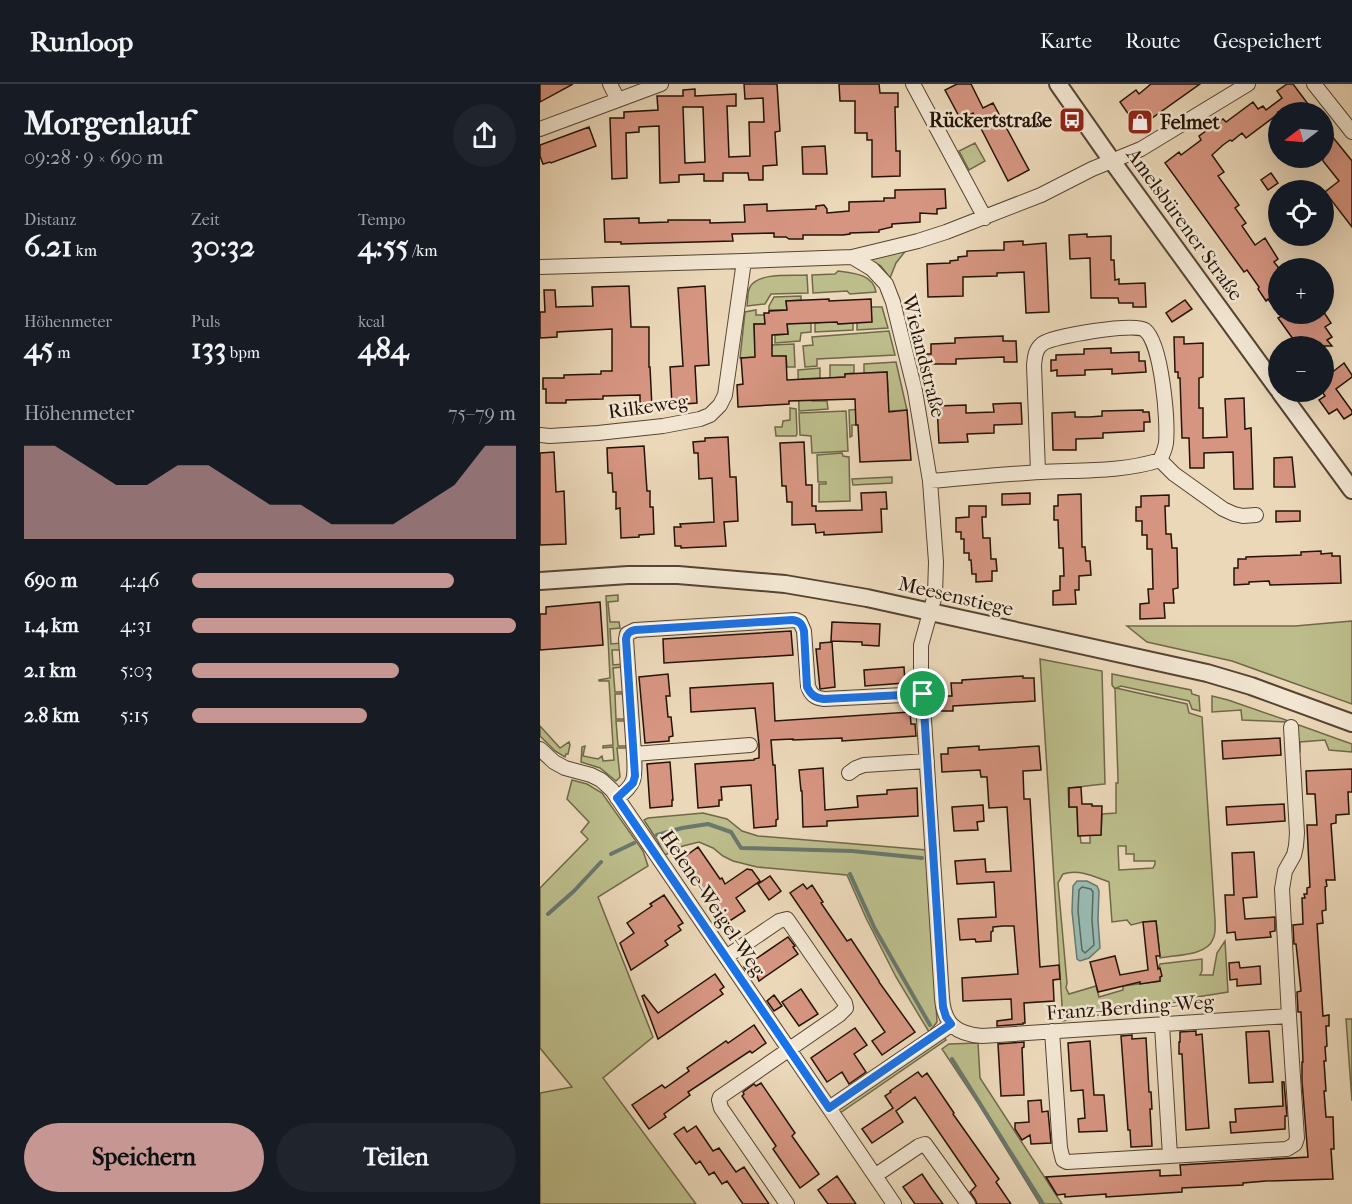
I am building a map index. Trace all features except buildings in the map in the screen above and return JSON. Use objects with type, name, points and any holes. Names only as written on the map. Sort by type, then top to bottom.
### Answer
[{"type":"street","points":[[610,84],[618,100]]},
{"type":"street","points":[[540,129],[661,84]]},
{"type":"street","points":[[913,84],[985,218]]},
{"type":"street","name":"Amelsbürener Straße","points":[[1058,84],[1268,375]]},
{"type":"street","points":[[540,267],[852,257],[918,241],[985,218],[1041,195],[1092,169],[1141,149],[1248,84]]},
{"type":"street","points":[[1314,84],[1352,132]]},
{"type":"street","name":"Wielandstraße","points":[[852,257],[872,269],[886,284],[893,302],[915,391],[930,481],[936,562],[935,595],[930,613]]},
{"type":"street","name":"Rilkeweg","points":[[540,435],[598,433],[663,426],[710,415],[720,405],[725,395],[744,261]]},
{"type":"street","points":[[1038,472],[1035,352],[1046,341],[1122,327],[1144,328],[1155,350],[1165,404],[1166,440],[1160,460]]},
{"type":"street","name":"Amelsbürener Straße","points":[[1288,402],[1352,490]]},
{"type":"street","points":[[930,481],[1106,469],[1160,460]]},
{"type":"street","points":[[1160,460],[1173,474],[1223,509],[1244,516],[1256,515]]},
{"type":"street","name":"Meesenstiege","points":[[540,581],[678,575],[785,584],[867,598],[1208,673],[1251,686],[1352,723]]},
{"type":"street","points":[[829,1108],[951,1024],[943,1007],[923,694],[921,645],[930,613]]},
{"type":"street","points":[[617,798],[633,783],[635,776],[626,639],[630,631],[796,620],[800,622],[804,631],[807,687],[815,698],[923,694]]},
{"type":"street","points":[[1052,1031],[1060,1148],[1063,1160],[1067,1162],[1287,1149],[1295,1144],[1297,1138],[1282,889],[1285,871],[1296,846],[1297,826],[1291,727]]},
{"type":"street","points":[[634,754],[750,745]]},
{"type":"street","name":"Helene-Weigel-Weg","points":[[540,749],[554,762],[565,768],[601,780],[617,798],[894,1204]]},
{"type":"street","points":[[849,772],[864,765],[927,761]]},
{"type":"street","points":[[726,957],[779,921],[787,919],[845,1003],[846,1008],[843,1012],[720,1097],[719,1100],[721,1108],[787,1204]]},
{"type":"street","name":"Franz-Berding-Weg","points":[[951,1024],[966,1034],[982,1036],[1290,1016]]},
{"type":"street","points":[[1162,1025],[1170,1156]]},
{"type":"street","points":[[876,1175],[925,1144],[968,1204]]},
{"type":"green space","points":[[975,143],[985,161],[969,170],[959,151]]},
{"type":"green space","points":[[907,249],[896,263],[890,278],[881,266],[867,258]]},
{"type":"green space","points":[[838,271],[867,278],[876,292],[813,293],[812,275],[835,274]]},
{"type":"green space","points":[[807,275],[808,293],[771,294],[765,304],[747,306],[750,287],[754,282],[768,277]]},
{"type":"green space","points":[[801,296],[801,300],[786,301],[787,310],[769,310],[774,297]]},
{"type":"green space","points":[[871,307],[882,307],[888,328],[857,330],[857,323]]},
{"type":"green space","points":[[756,310],[756,315],[765,315],[765,324],[754,324],[755,348],[794,344],[795,367],[787,367],[786,356],[740,358],[745,312]]},
{"type":"green space","points":[[837,321],[838,324],[853,323],[853,330],[815,332],[815,323]]},
{"type":"green space","points":[[787,322],[811,323],[811,332],[801,333],[800,341],[775,343],[775,335],[788,334]]},
{"type":"green space","points":[[889,331],[895,355],[817,359],[817,366],[805,367],[803,346],[813,345],[812,337]]},
{"type":"green space","points":[[896,362],[907,410],[856,413],[856,425],[852,425],[852,436],[850,437],[849,410],[865,409],[888,393],[887,372],[864,373],[864,364]]},
{"type":"green space","points":[[830,365],[854,365],[854,373],[845,374],[845,377],[830,378]]},
{"type":"green space","points":[[820,368],[820,378],[802,379],[804,400],[827,401],[828,409],[799,411],[798,370]]},
{"type":"green space","points":[[790,408],[796,409],[796,436],[776,436],[775,427],[782,427],[783,421],[790,420]]},
{"type":"green space","points":[[846,411],[848,451],[812,453],[811,436],[800,435],[799,413]]},
{"type":"green space","points":[[842,453],[843,456],[849,457],[850,501],[819,502],[819,484],[826,484],[826,482],[818,482],[817,455]]},
{"type":"green space","points":[[892,477],[892,483],[853,485],[852,479]]},
{"type":"green space","points":[[618,595],[618,601],[608,602],[610,622],[619,622],[620,628],[610,629],[611,644],[621,643],[621,650],[612,650],[613,665],[622,664],[622,667],[613,668],[615,692],[624,692],[624,694],[615,694],[616,719],[626,719],[626,721],[616,721],[618,746],[627,746],[627,748],[617,748],[620,777],[616,781],[600,768],[581,762],[582,747],[585,746],[583,756],[598,759],[602,756],[603,761],[614,760],[613,747],[603,748],[603,746],[613,745],[609,681],[599,680],[610,678],[606,596]]},
{"type":"green space","points":[[1352,621],[1352,704],[1232,661],[1147,642],[1127,626],[1295,626]]},
{"type":"green space","points":[[1040,659],[1102,671],[1105,784],[1068,788],[1069,807],[1077,807],[1078,835],[1080,835],[1081,843],[1090,843],[1090,835],[1101,835],[1102,814],[1116,813],[1118,778],[1115,689],[1112,685],[1112,674],[1191,690],[1192,694],[1199,696],[1200,711],[1192,709],[1189,701],[1121,686],[1116,688],[1187,704],[1189,713],[1202,717],[1215,920],[1213,939],[1210,945],[1198,952],[1160,958],[1156,921],[1131,925],[1127,920],[1112,922],[1109,882],[1080,873],[1063,874],[1058,883],[1066,988],[1069,994],[1096,986],[1099,997],[1123,990],[1123,986],[1160,981],[1158,969],[1160,964],[1202,959],[1200,975],[1213,975],[1217,953],[1225,941],[1228,992],[1063,1021]],"holes":[[[1118,846],[1126,846],[1126,854],[1134,854],[1134,861],[1155,861],[1153,868],[1119,870]]]},
{"type":"green space","points":[[1212,696],[1286,720],[1286,722],[1242,720],[1241,710],[1212,712]]},
{"type":"green space","points":[[1296,724],[1352,744],[1352,752],[1329,750],[1325,740],[1300,742],[1300,752],[1298,752]]},
{"type":"green space","points":[[540,726],[560,748],[569,742],[568,754],[565,757],[555,751],[540,736]]},
{"type":"green space","points":[[572,780],[587,784],[602,793],[643,851],[648,866],[598,897],[653,1037],[603,1078],[696,1204],[540,1204],[540,1093],[572,1087],[540,1048],[540,888],[588,839],[581,832],[589,822],[567,799]]},
{"type":"green space","points":[[703,813],[727,819],[742,831],[758,836],[927,850],[937,1022],[929,1032],[896,977],[847,875],[757,867],[733,861],[699,842],[683,846],[665,855],[644,820]]},
{"type":"green space","points":[[1346,1019],[1352,1019],[1352,1101]]},
{"type":"green space","points":[[944,1037],[946,1040],[840,1113],[838,1110]]},
{"type":"green space","points":[[978,1043],[980,1078],[1062,1204],[1040,1204],[942,1049],[949,1044]]},
{"type":"water","points":[[1077,881],[1087,881],[1097,886],[1099,891],[1100,948],[1089,958],[1080,961],[1077,959],[1072,911],[1073,886]]},
{"type":"waterway","points":[[657,835],[708,824],[731,832],[741,848],[852,851],[922,858]]},
{"type":"waterway","points":[[611,854],[634,843]]},
{"type":"waterway","points":[[548,914],[601,862]]},
{"type":"waterway","points":[[850,874],[875,929],[930,1025]]},
{"type":"waterway","points":[[952,1059],[1043,1204]]},
{"type":"place","name":"Rückertstraße","points":[[1072,120]]},
{"type":"place","name":"Felmet","points":[[1140,122]]},
{"type":"route","points":[[796,620],[800,622],[804,631],[807,687],[815,698],[923,694],[943,1007],[951,1024],[829,1108],[617,798],[633,783],[635,776],[627,634],[635,630],[796,620]]}]
